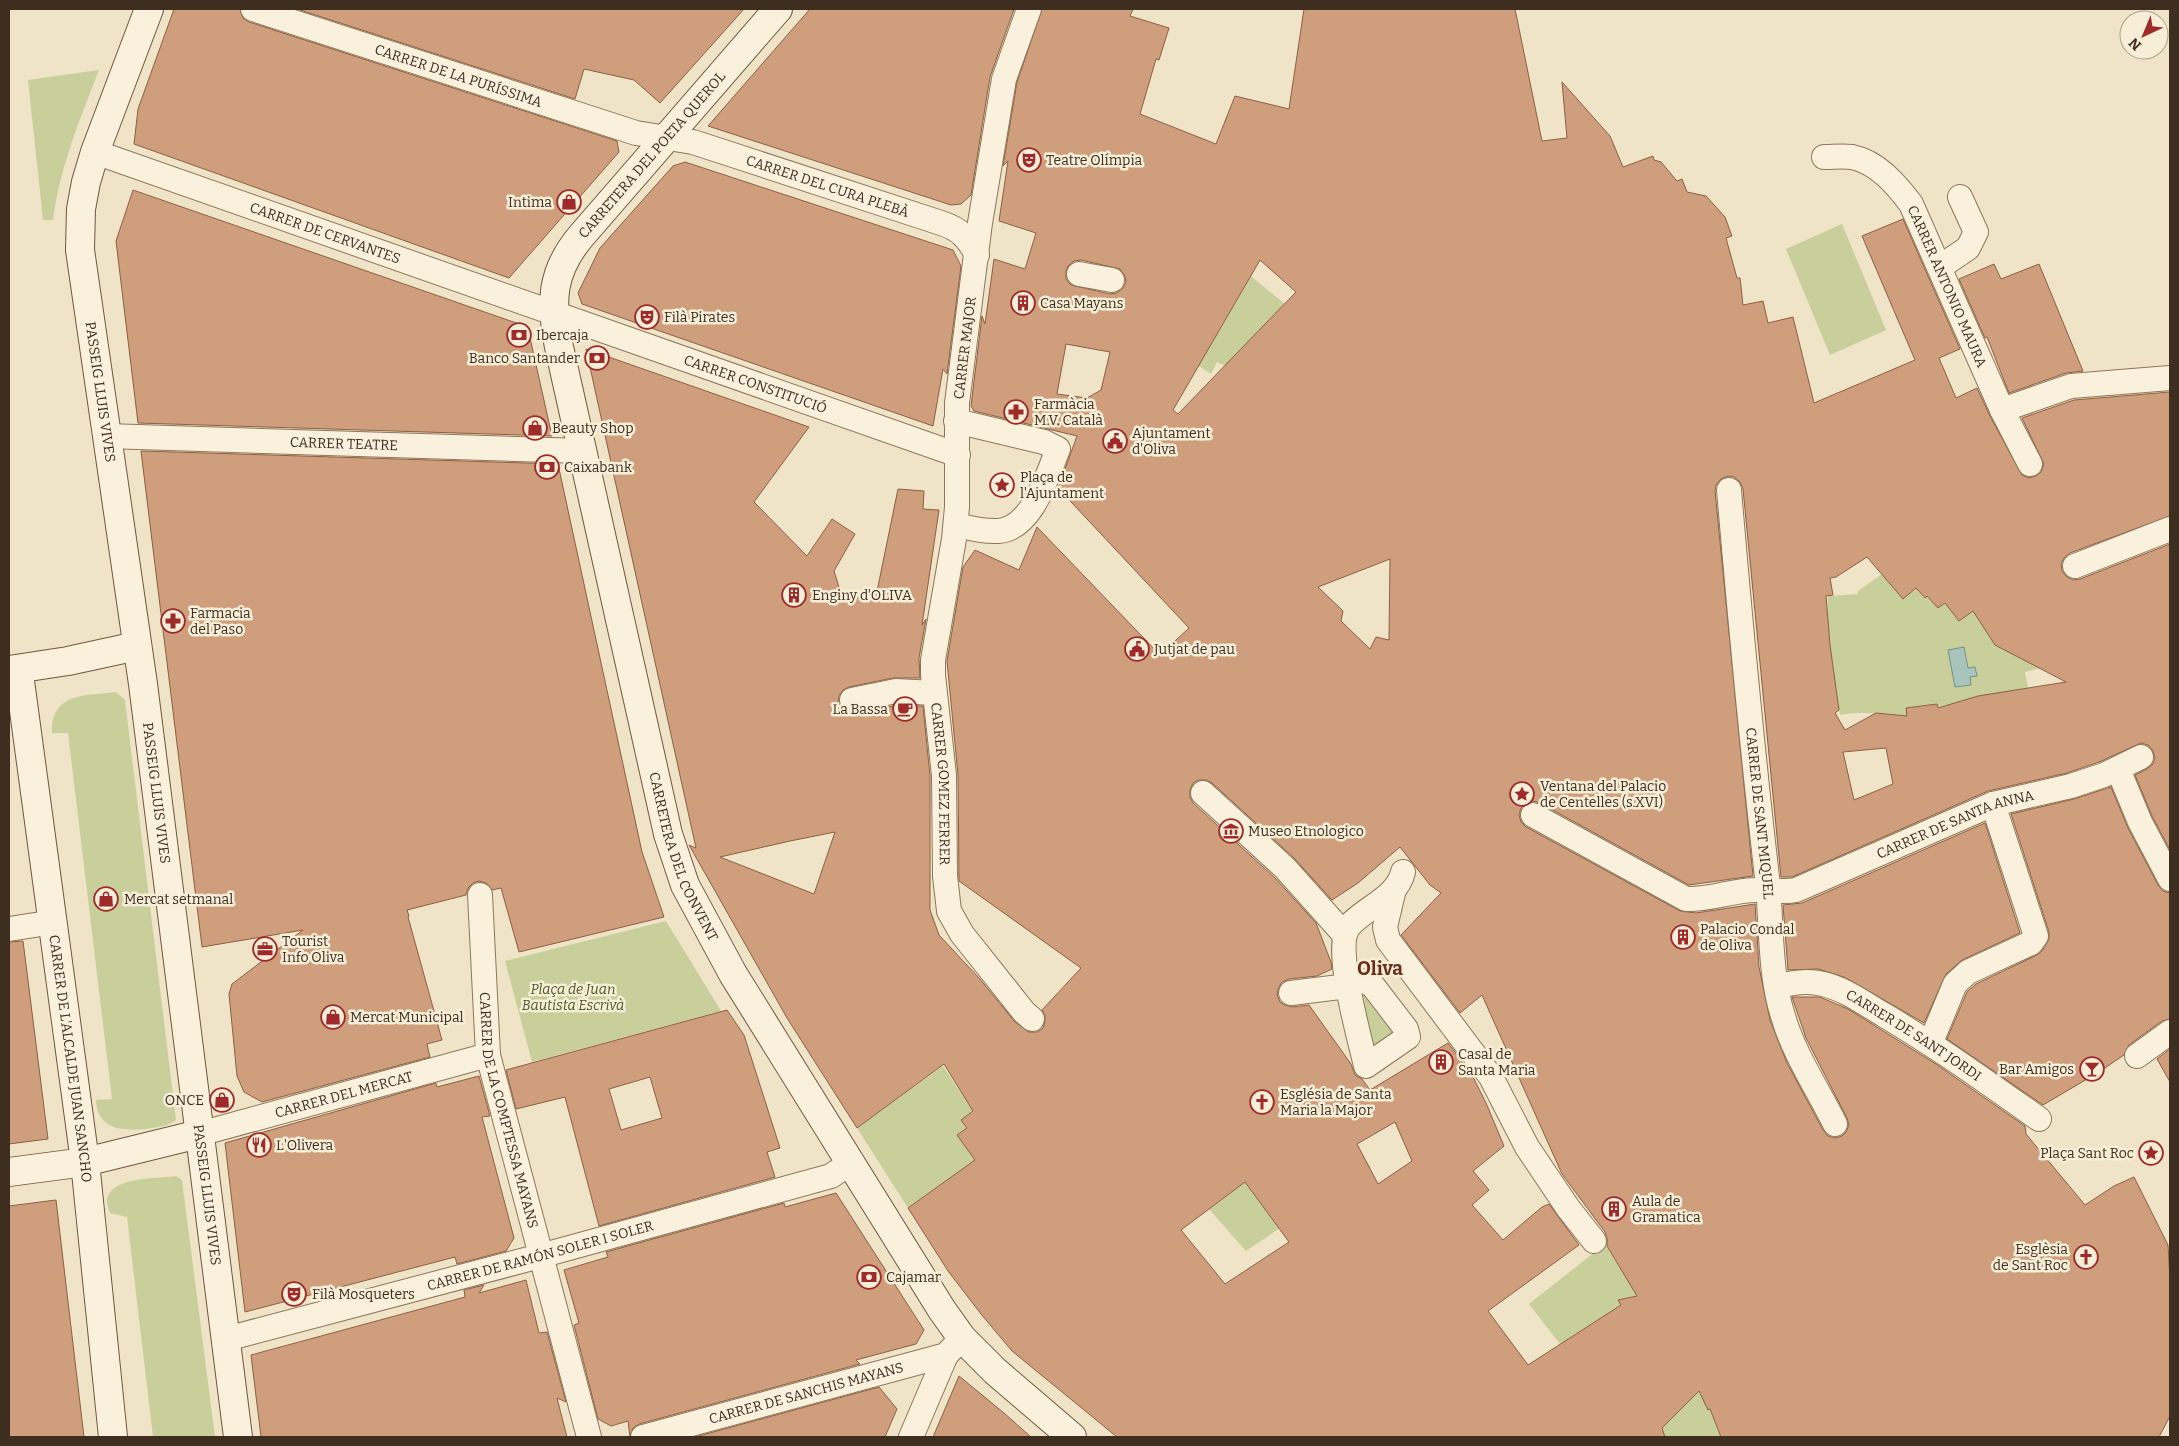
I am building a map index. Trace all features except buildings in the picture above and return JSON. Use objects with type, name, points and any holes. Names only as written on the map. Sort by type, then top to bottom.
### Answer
[{"type":"street","name":"PASSEIG LLUIS VIVES","points":[[149,9],[95,152],[81,209],[80,250],[143,684],[238,1437]]},
{"type":"street","name":"CARRER DE LA PURÍSSIMA","points":[[253,9],[636,133],[666,138]]},
{"type":"street","name":"CARRETERA DEL POETA QUEROL","points":[[553,314],[556,280],[565,256],[778,9]]},
{"type":"street","name":"CARRER MAJOR","points":[[934,693],[934,660],[956,525],[958,455],[956,421],[977,255],[1002,87],[1029,9]]},
{"type":"street","name":"CARRER DEL CURA PLEBÀ","points":[[666,138],[693,142],[952,227],[969,240],[977,255]]},
{"type":"street","name":"CARRER DE CERVANTES","points":[[95,152],[553,314]]},
{"type":"street","name":"CARRER ANTONIO MAURA","points":[[1824,157],[1852,157],[1870,164],[1886,176],[1910,204],[2002,410],[2030,464]]},
{"type":"street","points":[[1940,268],[1968,248],[1976,232],[1960,197]]},
{"type":"street","points":[[1079,274],[1112,280]]},
{"type":"street","name":"CARRETERA DEL CONVENT","points":[[553,314],[644,731],[676,864],[733,974],[942,1310],[954,1346],[995,1371],[1072,1437]]},
{"type":"street","name":"CARRER CONSTITUCIÓ","points":[[553,314],[958,455]]},
{"type":"street","points":[[2002,410],[2071,386],[2170,378]]},
{"type":"street","points":[[956,421],[1044,442],[1058,449],[1030,511],[1017,525],[999,531],[976,530],[956,525]]},
{"type":"street","name":"CARRER TEATRE","points":[[106,436],[582,451]]},
{"type":"street","name":"CARRER DE SANT MIQUEL","points":[[1729,490],[1740,628],[1777,986],[1782,1016],[1835,1124]]},
{"type":"street","points":[[2075,566],[2170,529]]},
{"type":"street","points":[[12,676],[68,661],[138,652]]},
{"type":"street","name":"CARRER DE L'ALCALDE JUAN SANCHO","points":[[12,676],[54,922],[85,1162],[113,1437]]},
{"type":"street","points":[[852,700],[896,691],[934,693]]},
{"type":"street","name":"CARRER GOMEZ FERRER","points":[[934,693],[944,775],[945,876],[949,911],[954,921],[1032,1020]]},
{"type":"street","name":"CARRER DE SANTA ANNA","points":[[1533,815],[1670,892],[1686,899],[1702,899],[1756,890],[1784,892],[1796,890],[1993,804],[2071,786],[2118,769],[2141,757]]},
{"type":"street","points":[[2118,769],[2140,822],[2170,879]]},
{"type":"street","points":[[1202,793],[1285,868],[1344,934]]},
{"type":"street","points":[[1931,1042],[1955,984],[1960,977],[2035,940],[2036,936],[1993,804]]},
{"type":"street","points":[[1292,993],[1348,986],[1342,946],[1344,934],[1349,925],[1398,881],[1384,927],[1388,940],[1490,1077],[1527,1147],[1568,1208],[1594,1241]]},
{"type":"street","name":"CARRER DE LA COMPTESSA MAYANS","points":[[480,895],[488,1055],[589,1437]]},
{"type":"street","points":[[9,929],[54,922]]},
{"type":"street","name":"CARRER DE SANT JORDI","points":[[1777,986],[1803,982],[1832,987],[1854,997],[1931,1042],[2039,1119]]},
{"type":"street","points":[[2137,1056],[2170,1032]]},
{"type":"street","name":"CARRER DEL MERCAT","points":[[199,1134],[488,1055]]},
{"type":"street","points":[[9,1172],[85,1162],[199,1134]]},
{"type":"street","name":"CARRER DE RAMÓN SOLER I SOLER","points":[[226,1339],[540,1256],[831,1176],[850,1163]]},
{"type":"street","points":[[911,1437],[954,1346]]},
{"type":"street","name":"CARRER DE SANCHIS MAYANS","points":[[643,1437],[954,1346]]},
{"type":"green space","points":[[99,70],[78,125],[60,181],[53,220],[43,220],[28,80]]},
{"type":"green space","points":[[1842,224],[1886,330],[1830,355],[1786,249]]},
{"type":"green space","points":[[1251,276],[1286,305],[1234,370],[1217,362],[1211,374],[1197,365],[1190,319],[1217,335]]},
{"type":"green space","points":[[1882,574],[1903,599],[1916,588],[1924,598],[1927,596],[1938,608],[1945,603],[1959,621],[1973,611],[2044,667],[2025,672],[2028,688],[1960,702],[1964,722],[1939,721],[1937,704],[1906,708],[1908,723],[1874,714],[1840,715],[1829,641],[1828,596],[1858,594],[1858,591]]},
{"type":"green space","points":[[116,692],[125,700],[176,1120],[162,1126],[137,1130],[120,1129],[106,1123],[97,1110],[96,1100],[112,1099],[68,733],[52,733],[53,720],[57,710],[64,703],[82,696]]},
{"type":"green space","name":"Plaça de Juan Bautista Escrivà","points":[[666,921],[721,1011],[532,1062],[505,961]]},
{"type":"green space","points":[[1361,982],[1405,1030],[1366,1064],[1349,987]]},
{"type":"green space","points":[[943,1066],[973,1111],[962,1120],[967,1128],[958,1135],[977,1163],[941,1184],[908,1208],[857,1128]]},
{"type":"green space","points":[[1366,1161],[1371,1167],[1246,1251],[1209,1209],[1263,1169]]},
{"type":"green space","points":[[176,1176],[182,1180],[215,1437],[153,1437],[127,1217],[110,1213],[107,1203],[110,1193],[116,1187],[125,1183]]},
{"type":"green space","points":[[1605,1244],[1637,1296],[1626,1298],[1620,1302],[1621,1305],[1560,1344],[1529,1304]]},
{"type":"green space","points":[[1692,1379],[1708,1409],[1710,1409],[1721,1437],[1665,1437],[1662,1428],[1688,1401]]},
{"type":"water","points":[[1964,647],[1968,668],[1975,667],[1977,676],[1970,677],[1971,685],[1955,687],[1948,650]]},
{"type":"place","name":"Teatre Olímpia","points":[[1029,160]]},
{"type":"place","name":"Intima","points":[[569,202]]},
{"type":"place","name":"Casa Mayans","points":[[1023,303]]},
{"type":"place","name":"Filà Pirates","points":[[647,317]]},
{"type":"place","name":"Ibercaja","points":[[519,335]]},
{"type":"place","name":"Banco Santander","points":[[597,358]]},
{"type":"place","name":"Farmàcia M.V. Català","points":[[1016,412]]},
{"type":"place","name":"Beauty Shop","points":[[535,428]]},
{"type":"place","name":"Ajuntament d'Oliva","points":[[1115,441]]},
{"type":"place","name":"Caixabank","points":[[547,467]]},
{"type":"place","name":"Plaça de l'Ajuntament","points":[[1002,485]]},
{"type":"place","name":"Enginy d'OLIVA","points":[[794,595]]},
{"type":"place","name":"Farmacia del Paso","points":[[173,621]]},
{"type":"place","name":"Jutjat de pau","points":[[1137,649]]},
{"type":"place","name":"La Bassa","points":[[905,709]]},
{"type":"place","name":"Ventana del Palacio de Centelles (s.XVI)","points":[[1522,794]]},
{"type":"place","name":"Museo Etnologico","points":[[1231,831]]},
{"type":"place","name":"Mercat setmanal","points":[[106,899]]},
{"type":"place","name":"Palacio Condal de Oliva","points":[[1683,937]]},
{"type":"place","name":"Tourist Info Oliva","points":[[265,949]]},
{"type":"place","name":"Mercat Municipal","points":[[333,1017]]},
{"type":"place","name":"Casal de Santa Maria","points":[[1441,1062]]},
{"type":"place","name":"Bar Amigos","points":[[2092,1069]]},
{"type":"place","name":"ONCE","points":[[222,1100]]},
{"type":"place","name":"Església de Santa Maria la Major","points":[[1262,1102]]},
{"type":"place","name":"L'Olivera","points":[[259,1145]]},
{"type":"place","name":"Plaça Sant Roc","points":[[2151,1153]]},
{"type":"place","name":"Aula de Gramatica","points":[[1614,1209]]},
{"type":"place","name":"Esglèsia de Sant Roc","points":[[2086,1257]]},
{"type":"place","name":"Cajamar","points":[[869,1277]]},
{"type":"place","name":"Filà Mosqueters","points":[[294,1294]]},
{"type":"district","name":"Oliva","points":[[1380,968]]}]
